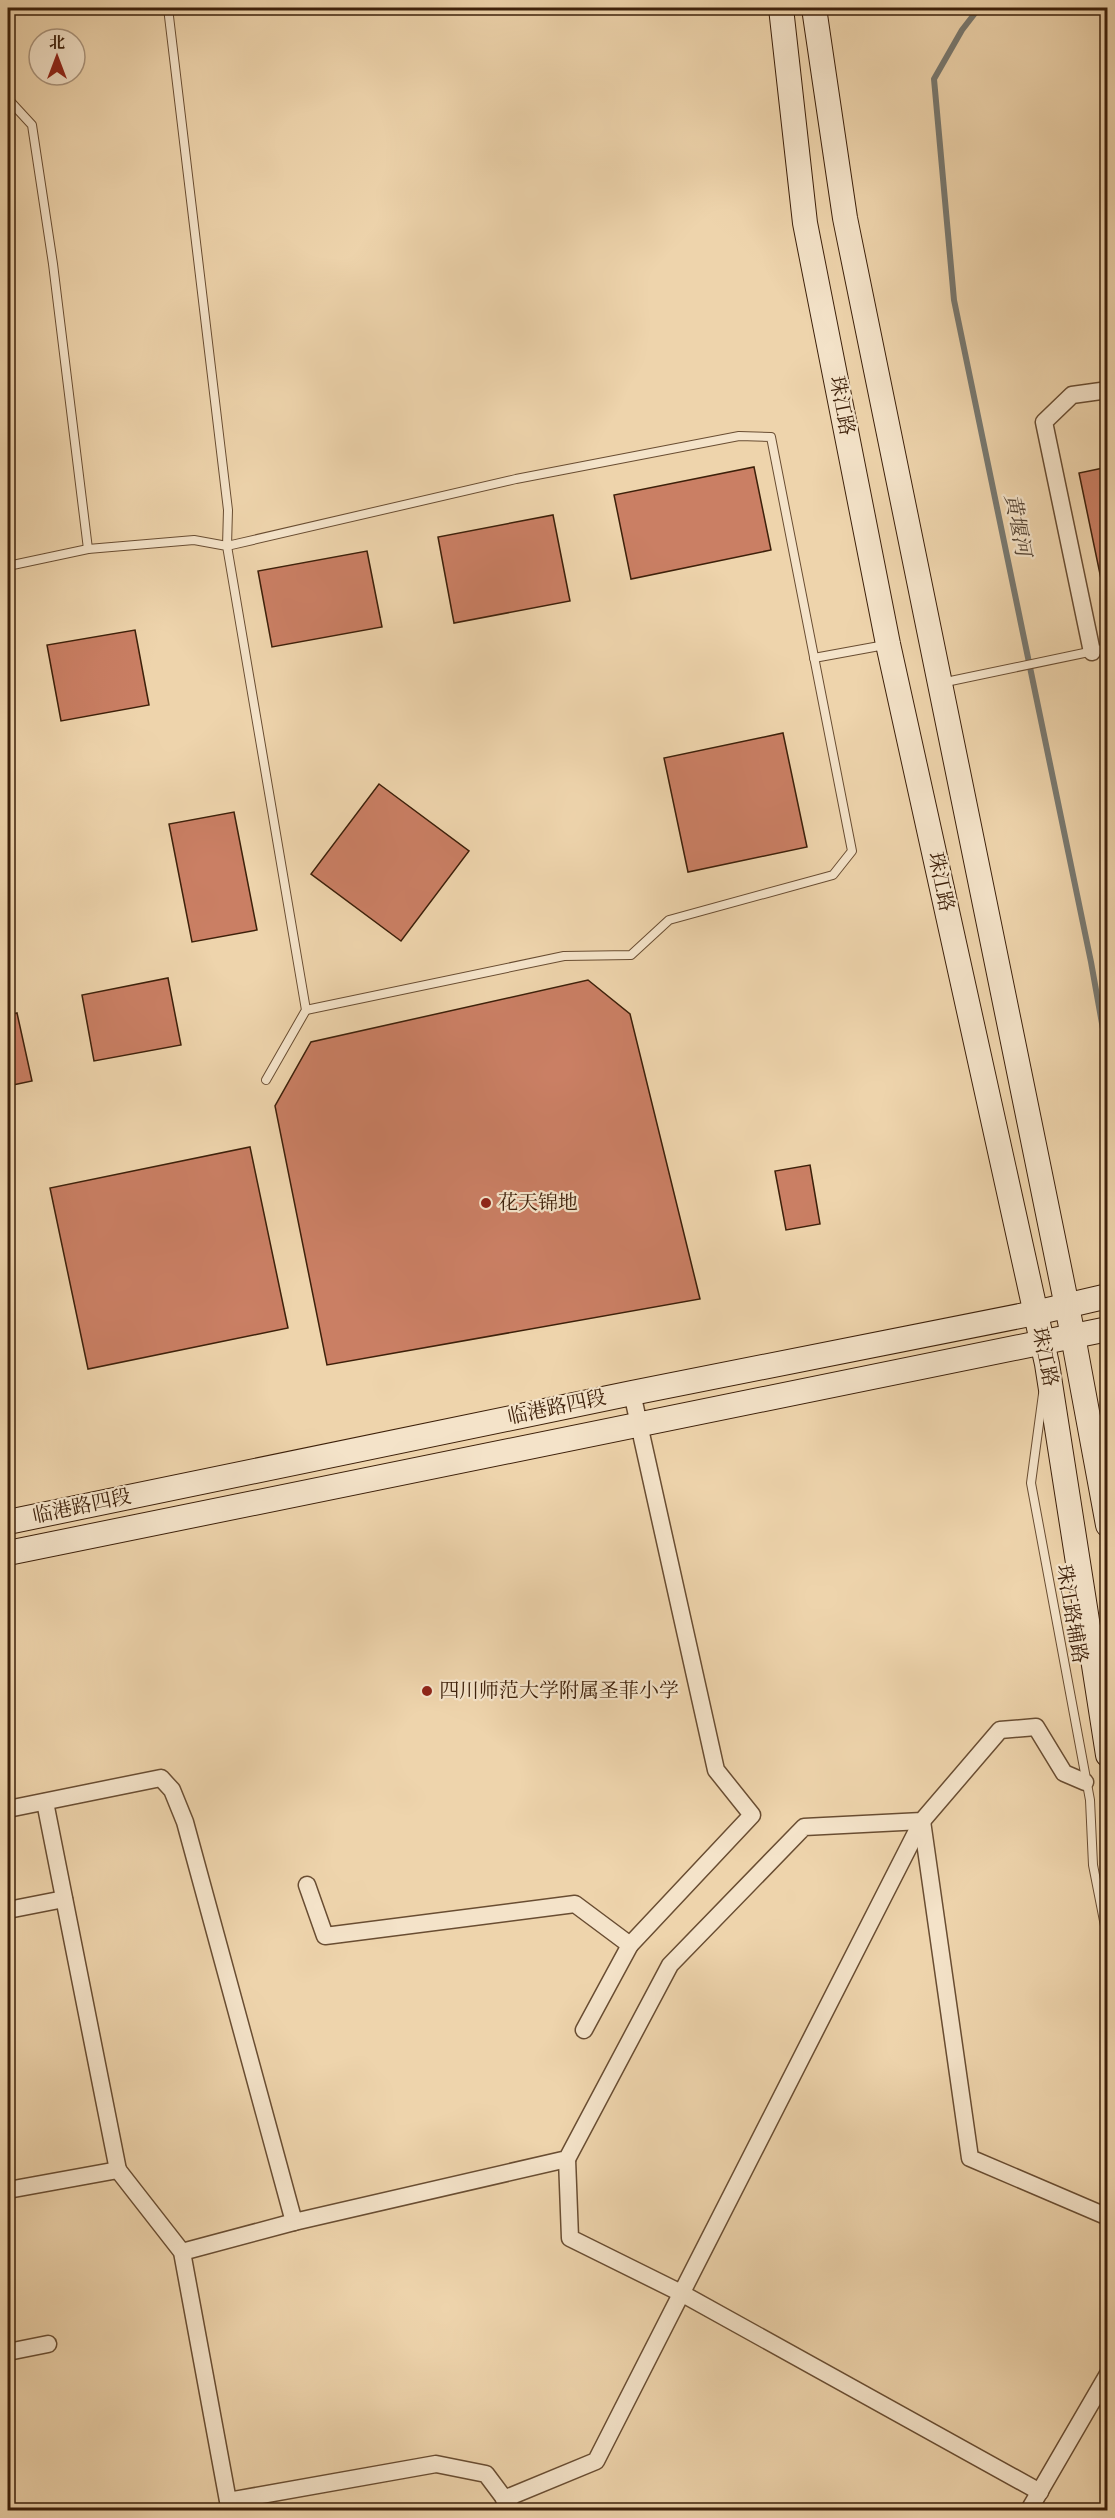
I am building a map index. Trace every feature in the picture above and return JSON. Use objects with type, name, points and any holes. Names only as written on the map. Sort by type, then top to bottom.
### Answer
[{"type":"main road","name":"珠江路","points":[[781,8],[805,223],[888,644],[1044,1353],[1107,1755]]},
{"type":"main road","name":"珠江路","points":[[814,8],[845,218],[1073,1336],[1107,1525]]},
{"type":"main road","name":"临港路四段","points":[[8,1522],[632,1393],[1035,1313],[1107,1296]]},
{"type":"main road","name":"临港路四段","points":[[8,1553],[639,1424],[1044,1353],[1073,1336],[1107,1329]]},
{"type":"street","points":[[1100,650],[1044,422],[1072,395],[1107,390]]},
{"type":"street","points":[[584,2030],[630,1945],[752,1815],[716,1770],[632,1393]]},
{"type":"street","points":[[45,1802],[118,2170],[182,2252],[228,2501],[436,2464],[486,2474],[508,2505],[596,2461],[922,1821],[1000,1730],[1036,1727],[1064,1773],[1085,1782]]},
{"type":"street","points":[[8,1809],[161,1778],[172,1790],[185,1822],[294,2222]]},
{"type":"street","points":[[922,1821],[804,1827],[670,1965],[567,2159],[570,2238],[681,2293],[1040,2493]]},
{"type":"street","points":[[922,1821],[970,2158],[1107,2217]]},
{"type":"street","points":[[307,1885],[325,1935],[575,1904],[630,1945]]},
{"type":"street","points":[[8,1910],[64,1899]]},
{"type":"street","points":[[182,2252],[294,2222],[567,2159]]},
{"type":"street","points":[[8,2190],[118,2170]]},
{"type":"street","points":[[8,2352],[48,2343]]},
{"type":"street","points":[[1029,2511],[1107,2374]]},
{"type":"lane","points":[[168,8],[228,510],[227,546],[306,1010],[266,1080]]},
{"type":"lane","points":[[8,99],[32,125],[53,264],[88,549]]},
{"type":"lane","points":[[8,566],[88,549],[194,540],[227,546],[516,479],[739,436],[771,437],[852,851],[833,875],[669,920],[631,955],[564,956],[306,1010]]},
{"type":"lane","points":[[814,658],[888,644]]},
{"type":"lane","points":[[941,683],[1100,650]]},
{"type":"lane","name":"珠江路辅路","points":[[1044,1353],[1031,1483],[1089,1800],[1093,1865],[1107,1941]]},
{"type":"building","points":[[754,467],[771,550],[631,579],[614,495]]},
{"type":"building","points":[[1108,467],[1108,578],[1101,579],[1079,473]]},
{"type":"building","points":[[553,515],[570,601],[454,623],[438,537]]},
{"type":"building","points":[[367,551],[382,627],[272,647],[258,571]]},
{"type":"building","points":[[135,630],[149,705],[61,721],[47,645]]},
{"type":"building","points":[[783,733],[807,847],[688,872],[664,758]]},
{"type":"building","points":[[379,784],[469,851],[401,941],[311,874]]},
{"type":"building","points":[[234,812],[257,930],[192,942],[169,824]]},
{"type":"building","points":[[168,978],[181,1045],[94,1061],[82,995]]},
{"type":"building","name":"花天锦地","points":[[588,980],[630,1014],[700,1299],[327,1365],[275,1106],[311,1042]]},
{"type":"building","points":[[17,1013],[32,1081],[8,1086],[8,1015]]},
{"type":"building","points":[[250,1147],[288,1328],[88,1369],[50,1188]]},
{"type":"building","points":[[810,1165],[820,1224],[786,1230],[775,1171]]},
{"type":"waterway","name":"黄堰河","points":[[979,8],[962,30],[934,79],[954,300],[1091,962],[1108,1057]]},
{"type":"place","name":"花天锦地","points":[[486,1203]]},
{"type":"place","name":"四川师范大学附属圣菲小学","points":[[427,1691]]}]
